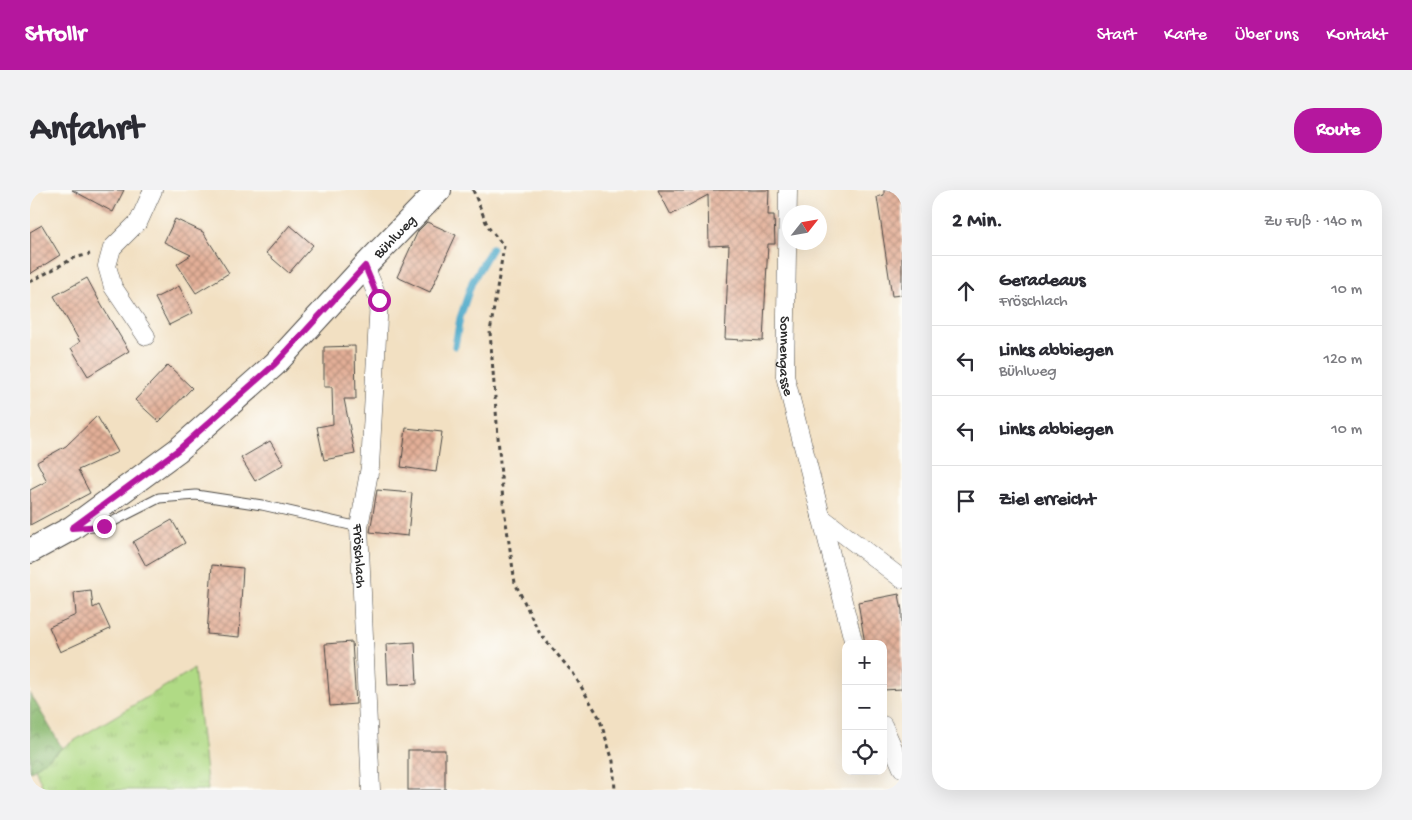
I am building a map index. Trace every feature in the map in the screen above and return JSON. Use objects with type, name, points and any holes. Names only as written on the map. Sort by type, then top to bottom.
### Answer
[{"type":"street","points":[[146,336],[113,287],[107,266],[112,248],[139,221],[153,190]]},
{"type":"street","name":"Bühlweg","points":[[30,551],[72,528],[178,450],[268,371],[365,266],[439,190]]},
{"type":"street","name":"Sonnengasse","points":[[788,190],[785,376],[853,640]]},
{"type":"street","name":"Fröschlach","points":[[365,266],[379,300],[370,467],[359,527],[370,790]]},
{"type":"street","points":[[821,517],[902,579]]},
{"type":"street","points":[[885,730],[902,768]]},
{"type":"lane","points":[[72,528],[104,526],[159,498],[196,495],[262,505],[359,527]]},
{"type":"path","points":[[473,190],[488,227],[504,246],[490,332],[503,502],[516,583],[540,634],[573,673],[599,717],[613,761],[615,790]]},
{"type":"path","points":[[30,282],[74,258],[112,248]]},
{"type":"green space","points":[[194,669],[208,790],[44,790],[35,768],[62,748]]},
{"type":"green space","points":[[30,693],[62,748],[30,772]]},
{"type":"building","points":[[72,190],[124,190],[113,212]]},
{"type":"building","points":[[658,190],[769,190],[768,215],[774,215],[775,244],[768,244],[763,341],[725,339],[729,245],[709,246],[708,195],[671,215]]},
{"type":"building","points":[[884,190],[902,190],[902,295],[892,296],[877,197],[884,195]]},
{"type":"building","points":[[175,219],[203,232],[229,273],[196,293],[177,264],[191,255],[164,242]]},
{"type":"building","points":[[427,222],[456,235],[430,292],[397,277],[418,231]]},
{"type":"building","points":[[42,225],[60,255],[30,274],[30,232]]},
{"type":"building","points":[[290,225],[313,245],[289,273],[266,253]]},
{"type":"building","points":[[87,278],[129,351],[88,376],[71,348],[80,342],[54,296]]},
{"type":"building","points":[[179,286],[193,313],[169,325],[155,298]]},
{"type":"building","points":[[355,346],[356,399],[344,399],[355,454],[324,460],[317,427],[333,424],[332,387],[324,387],[324,347]]},
{"type":"building","points":[[168,365],[192,388],[159,422],[135,400]]},
{"type":"building","points":[[97,416],[118,452],[78,470],[90,493],[30,525],[30,490],[47,481],[37,462],[66,446]]},
{"type":"building","points":[[406,428],[442,432],[436,472],[401,467]]},
{"type":"building","points":[[270,441],[284,464],[255,481],[241,458]]},
{"type":"building","points":[[377,490],[412,493],[408,536],[370,532]]},
{"type":"building","points":[[172,520],[185,543],[146,566],[133,542]]},
{"type":"building","points":[[212,565],[243,568],[239,637],[207,634]]},
{"type":"building","points":[[91,590],[93,608],[99,605],[110,629],[60,652],[49,627],[76,615],[74,592]]},
{"type":"building","points":[[899,594],[902,611],[902,689],[887,690],[887,640],[864,640],[858,602]]},
{"type":"building","points":[[352,642],[356,704],[330,706],[325,644]]},
{"type":"building","points":[[415,642],[417,684],[388,685],[386,644]]},
{"type":"building","points":[[408,750],[445,750],[445,790],[408,790]]},
{"type":"waterway","points":[[455,346],[460,318],[472,282],[492,248]]},
{"type":"route","points":[[104,526],[72,528],[178,450],[275,364],[365,266],[379,300]]}]
